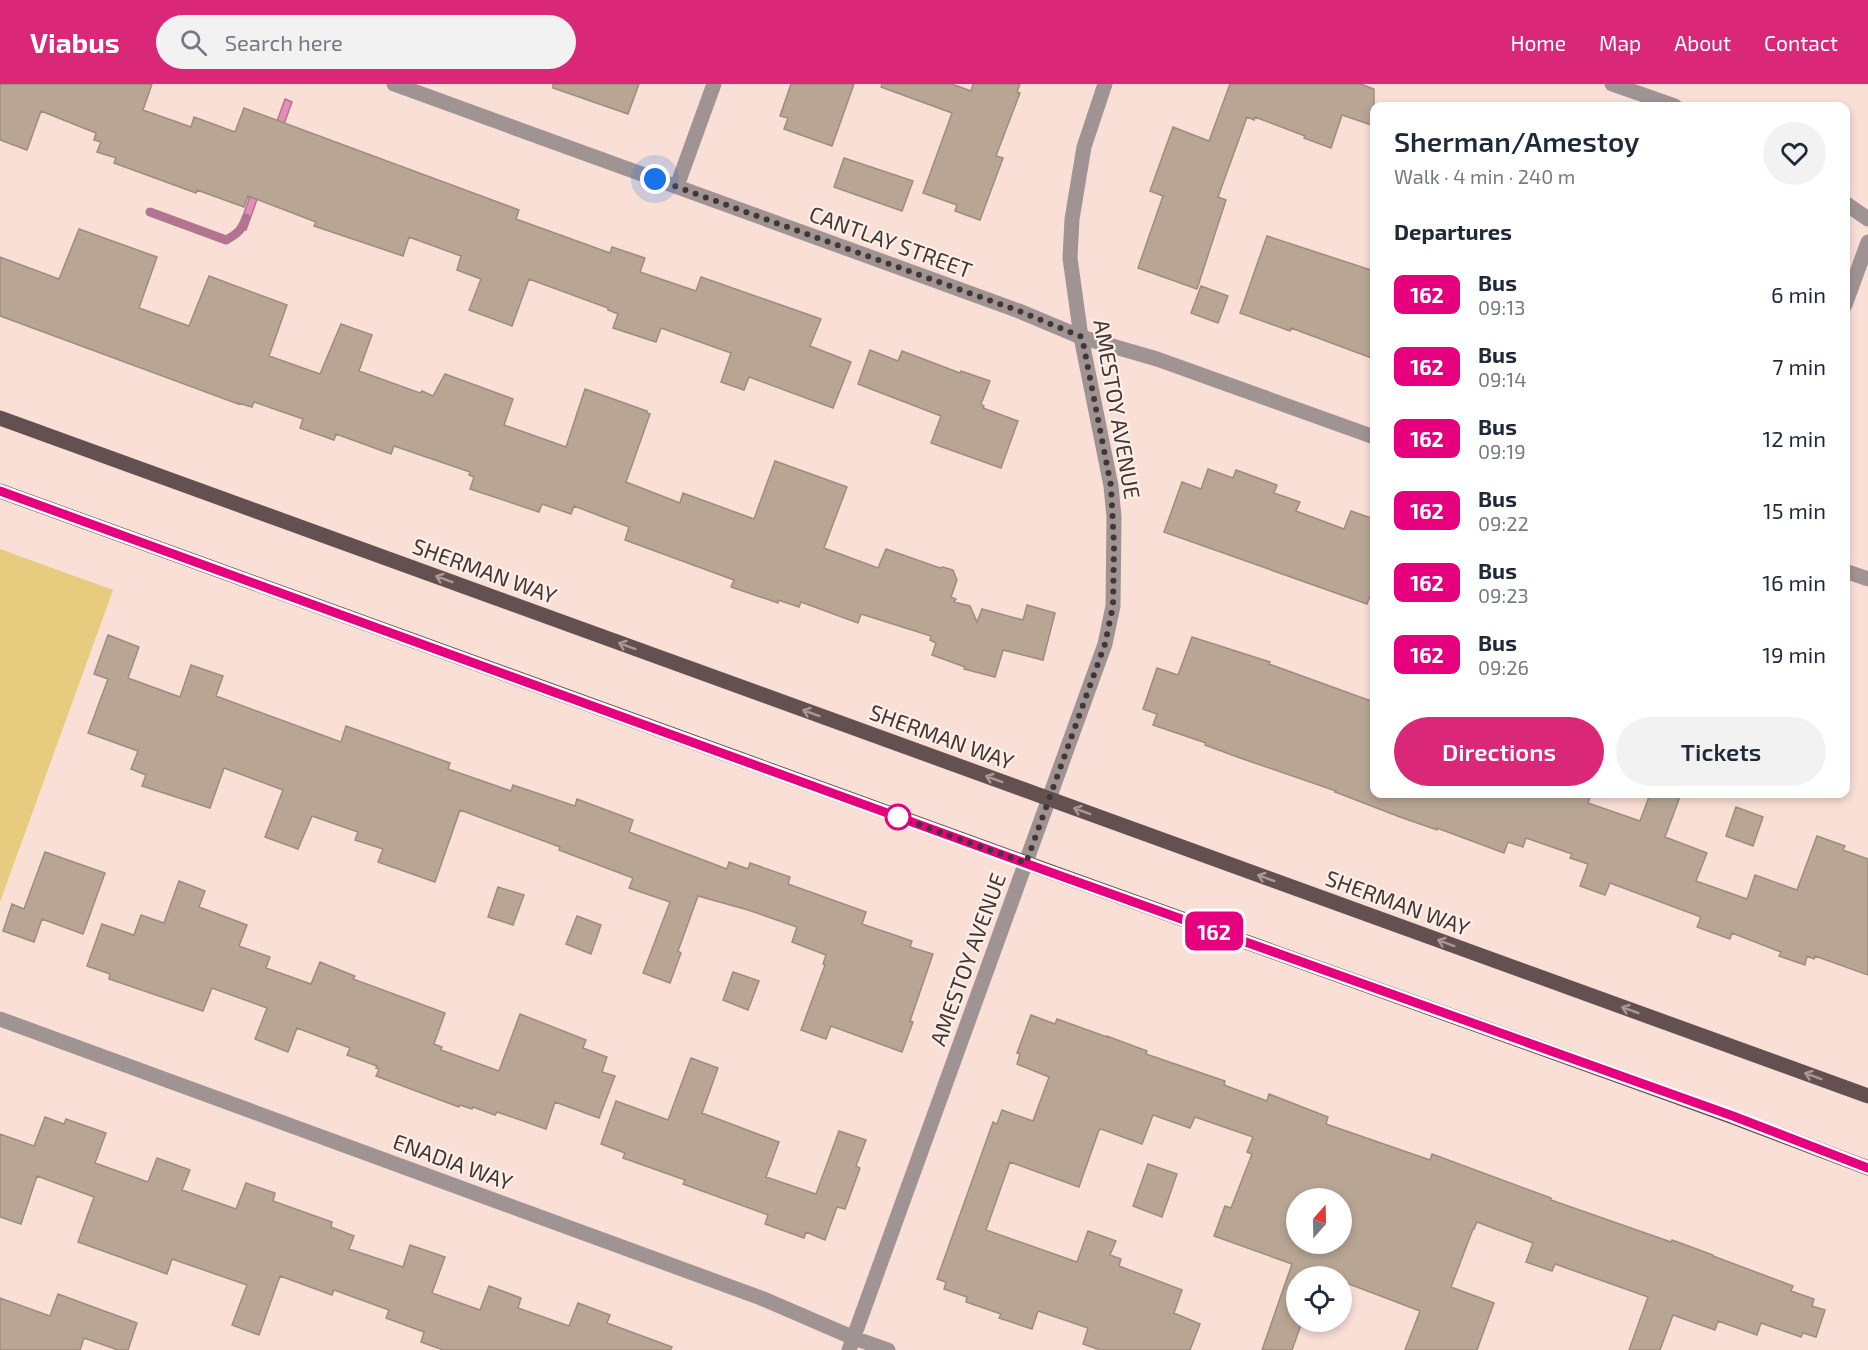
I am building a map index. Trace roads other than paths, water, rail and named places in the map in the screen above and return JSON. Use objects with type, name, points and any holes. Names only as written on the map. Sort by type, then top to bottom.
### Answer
[{"type":"main road","name":"SHERMAN WAY","points":[[0,418],[1868,1096]]},
{"type":"main road","points":[[0,491],[1026,863],[1733,1116],[1868,1168]]},
{"type":"street","name":"CANTLAY STREET","points":[[394,84],[1019,311],[1082,337],[1157,360],[1370,436]]},
{"type":"street","points":[[677,186],[714,84]]},
{"type":"street","name":"AMESTOY AVENUE","points":[[851,1344],[1105,644],[1113,606],[1114,546],[1111,486],[1082,337],[1071,258],[1072,219],[1084,147],[1105,84]]},
{"type":"street","points":[[1612,84],[1664,102]]},
{"type":"street","points":[[1850,206],[1868,219]]},
{"type":"street","points":[[1850,291],[1868,242]]},
{"type":"street","points":[[1850,573],[1868,579]]},
{"type":"street","name":"ENADIA WAY","points":[[0,1019],[750,1294],[851,1344],[888,1350]]},
{"type":"waterway","points":[[150,212],[226,240],[239,231],[246,218]]}]
